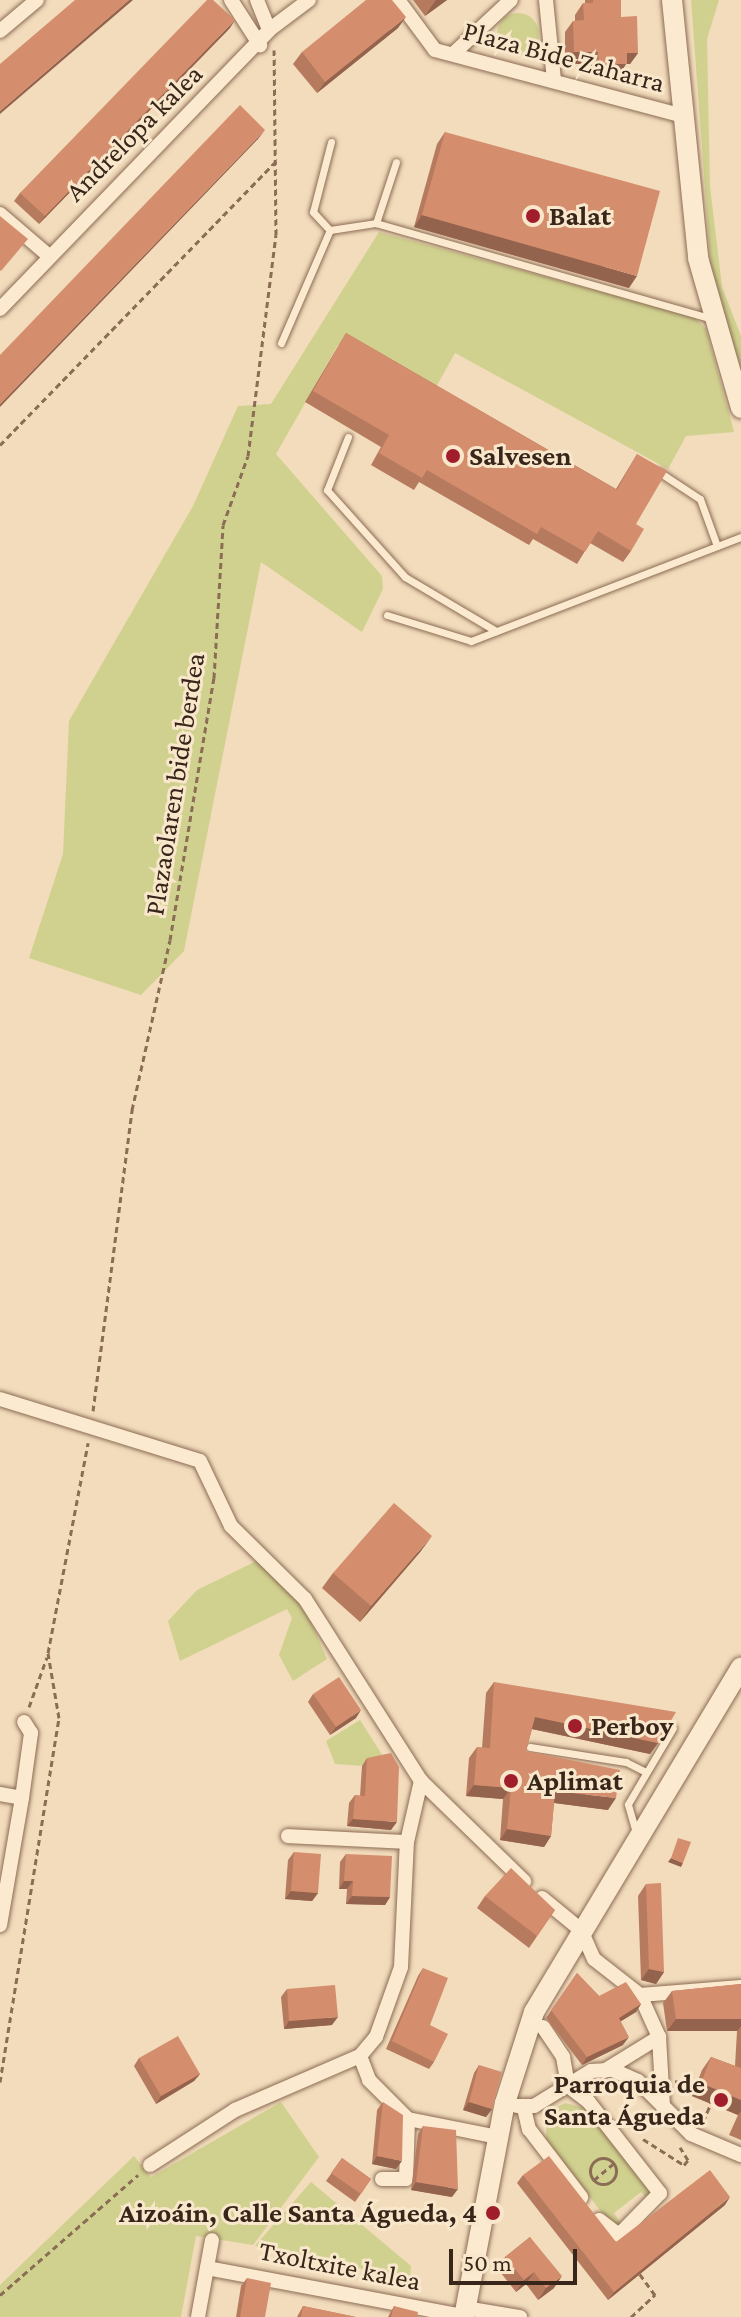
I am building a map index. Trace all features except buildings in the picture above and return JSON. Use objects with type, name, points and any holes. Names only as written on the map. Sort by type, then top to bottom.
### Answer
[{"type":"street","points":[[0,31],[37,0]]},
{"type":"street","points":[[231,0],[260,45]]},
{"type":"street","points":[[257,0],[269,30]]},
{"type":"street","name":"Andrelopa kalea","points":[[0,309],[260,45],[269,30],[309,0]]},
{"type":"street","name":"Plaza Bide Zaharra","points":[[398,0],[435,50],[679,115]]},
{"type":"street","points":[[453,54],[511,0]]},
{"type":"street","points":[[546,0],[554,80]]},
{"type":"street","points":[[672,0],[679,115],[698,258],[741,408]]},
{"type":"street","points":[[0,214],[49,256]]},
{"type":"street","points":[[0,1399],[200,1461],[244,1544],[295,1586],[332,1636],[421,1781],[581,1930],[588,1953],[640,1995],[659,2037],[664,2077],[663,2107]]},
{"type":"street","points":[[464,2314],[497,2137],[514,2105],[534,2012],[741,1667]]},
{"type":"street","points":[[0,1925],[31,1733],[24,1722]]},
{"type":"street","points":[[150,2165],[235,2110],[360,2056],[376,2037],[401,1967],[407,1842],[421,1781]]},
{"type":"street","points":[[0,1794],[22,1798]]},
{"type":"street","points":[[288,1836],[407,1842]]},
{"type":"street","points":[[640,1995],[741,1987]]},
{"type":"street","points":[[514,2105],[536,2139],[610,2234],[619,2235],[660,2193],[588,2101],[568,2086],[563,2057],[543,2027]]},
{"type":"street","points":[[514,2105],[604,2071],[659,2037]]},
{"type":"street","points":[[360,2056],[369,2080],[408,2119],[497,2137]]},
{"type":"street","points":[[604,2071],[638,2081],[697,2136],[741,2155]]},
{"type":"street","points":[[382,2179],[406,2179],[408,2119]]},
{"type":"street","points":[[198,2317],[212,2240]]},
{"type":"street","name":"Txoltxite kalea","points":[[207,2268],[464,2314],[520,2317]]},
{"type":"lane","points":[[330,230],[313,212],[331,142]]},
{"type":"lane","points":[[376,223],[396,162]]},
{"type":"lane","points":[[330,230],[376,223],[715,322]]},
{"type":"lane","points":[[281,343],[330,230]]},
{"type":"lane","points":[[348,437],[327,490],[405,577],[496,631]]},
{"type":"lane","points":[[649,466],[700,499],[717,546]]},
{"type":"lane","points":[[387,615],[471,641],[741,537]]},
{"type":"lane","points":[[639,1840],[628,1804],[673,1728]]},
{"type":"lane","points":[[530,1747],[626,1762],[646,1772]]},
{"type":"path","name":"Plazaolaren bide berdea","points":[[92,1415],[132,1110],[170,940],[214,678],[223,525],[248,456],[280,158],[269,30]]},
{"type":"path","points":[[0,445],[280,158]]},
{"type":"path","points":[[24,1722],[48,1653],[89,1438]]},
{"type":"path","points":[[0,2082],[59,1718],[48,1653]]},
{"type":"path","points":[[664,2077],[695,2088]]},
{"type":"path","points":[[697,2136],[711,2103]]},
{"type":"path","points":[[643,2139],[688,2163],[673,2136]]},
{"type":"path","points":[[585,2187],[620,2158]]},
{"type":"path","points":[[594,2180],[594,2161],[613,2164]]},
{"type":"path","points":[[594,2180],[611,2181],[613,2164]]},
{"type":"path","points":[[0,2295],[150,2165]]},
{"type":"path","points":[[630,2260],[655,2295],[631,2317]]},
{"type":"green space","points":[[691,0],[719,0],[707,39],[710,186],[722,287],[741,336],[741,407],[715,322]]},
{"type":"green space","points":[[518,13],[533,19],[539,34],[533,49],[518,55],[503,49],[497,34],[503,19]]},
{"type":"green space","points":[[379,232],[694,317],[706,329],[734,432],[686,436],[668,469],[455,353],[430,398],[338,345],[276,454],[382,576],[383,589],[362,632],[261,562],[184,951],[141,995],[29,958],[63,854],[69,721],[193,506],[238,406],[271,404]]},
{"type":"green space","points":[[265,1557],[295,1586],[327,1659],[293,1681],[279,1655],[292,1618],[287,1609],[180,1661],[168,1621],[197,1590]]},
{"type":"green space","points":[[360,1720],[386,1761],[379,1767],[335,1764],[326,1741]]},
{"type":"green space","points":[[281,2102],[319,2157],[253,2245],[196,2236],[181,2317],[0,2317],[0,2285],[134,2156],[151,2177]]},
{"type":"green space","points":[[565,2103],[584,2108],[656,2198],[651,2202],[641,2192],[614,2213],[622,2225],[614,2229],[546,2139],[547,2112]]},
{"type":"green space","points":[[311,2182],[411,2266],[410,2280],[255,2246]]},
{"type":"place","name":"Balat","points":[[533,216]]},
{"type":"place","name":"Salvesen","points":[[453,456]]},
{"type":"place","name":"Perboy","points":[[575,1726]]},
{"type":"place","name":"Aplimat","points":[[511,1781]]},
{"type":"place","name":"Parroquia de Santa Águeda","points":[[721,2100]]},
{"type":"place","name":"Aizoáin, Calle Santa Águeda, 4","points":[[493,2213]]}]
